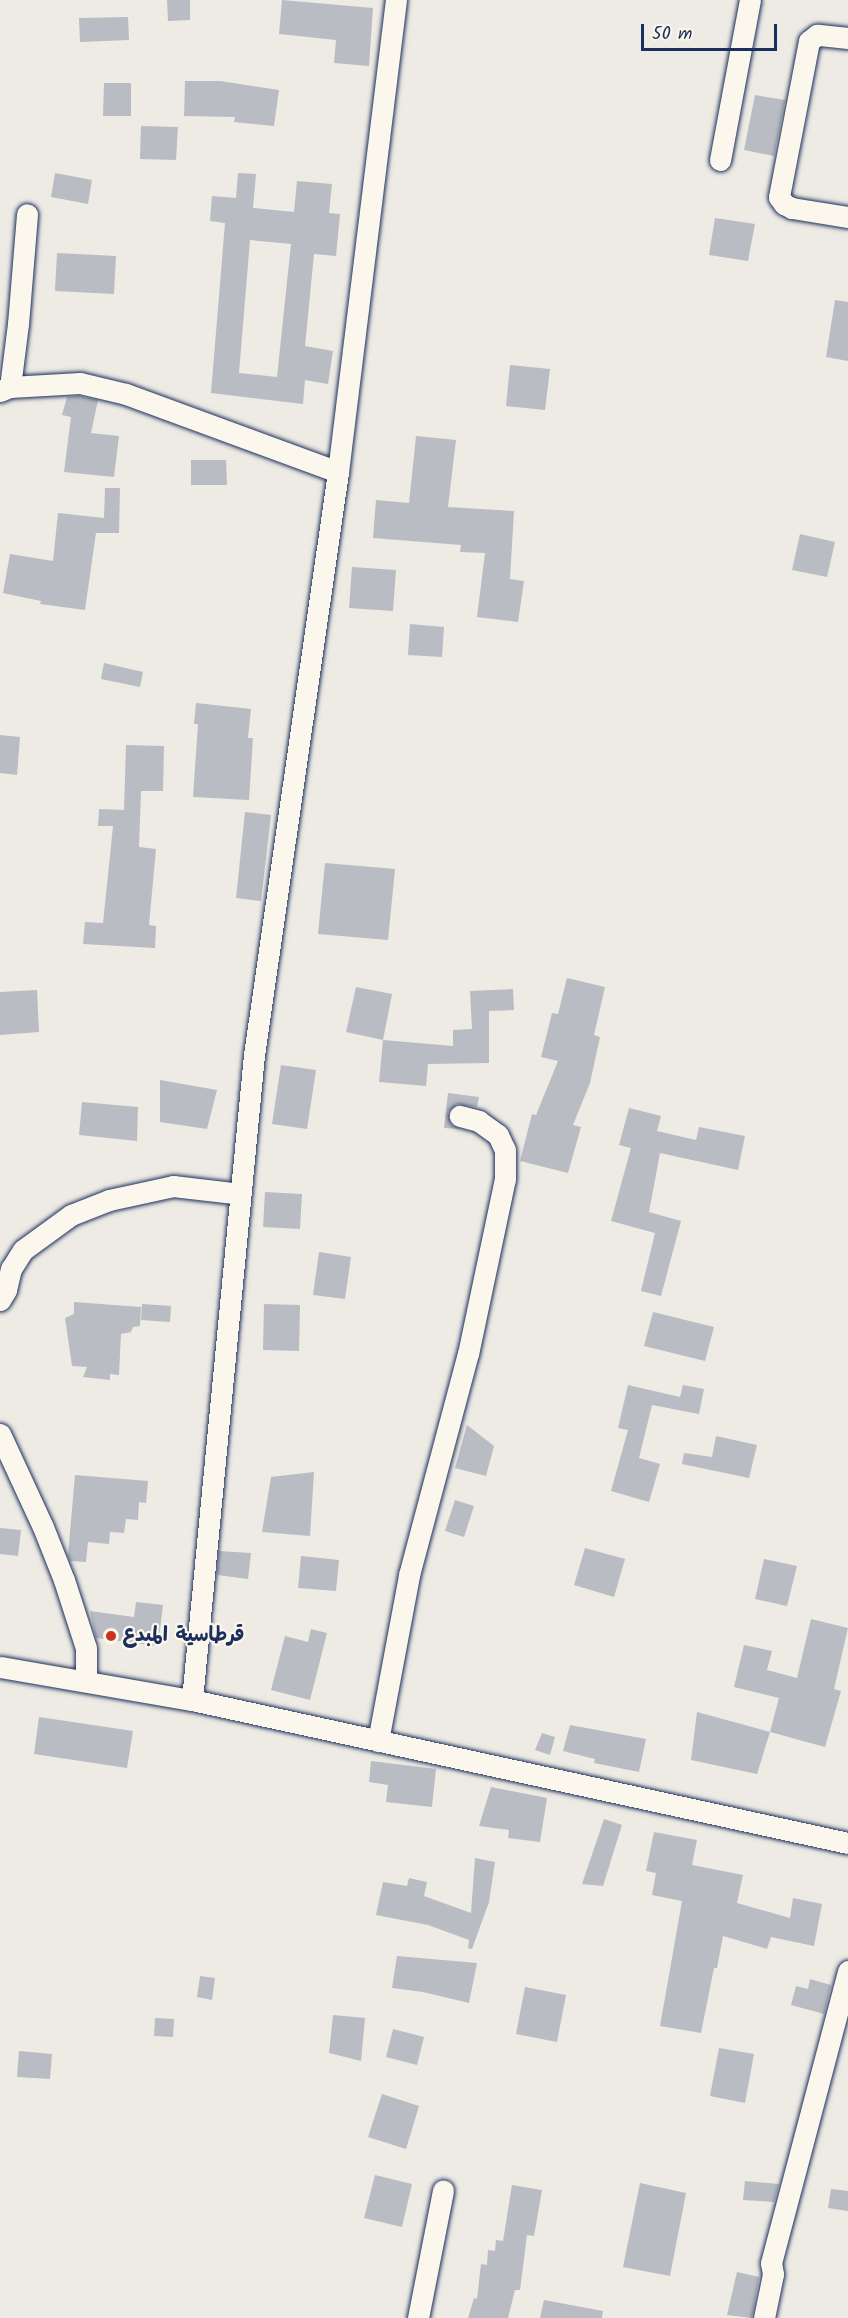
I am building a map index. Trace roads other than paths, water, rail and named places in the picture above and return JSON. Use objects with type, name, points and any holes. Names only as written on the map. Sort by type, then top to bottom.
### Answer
[{"type":"street","points":[[192,1700],[254,1055],[338,472],[396,0]]},
{"type":"street","points":[[720,160],[750,0]]},
{"type":"street","points":[[848,38],[817,35],[809,41],[779,197],[784,204],[792,208],[848,217]]},
{"type":"street","points":[[27,214],[18,324],[5,389],[80,383],[126,394],[338,472]]},
{"type":"street","points":[[378,1741],[409,1575],[468,1354],[505,1179],[505,1150],[498,1135],[479,1121],[459,1116]]},
{"type":"street","points":[[0,1300],[6,1290],[11,1269],[23,1250],[71,1215],[109,1200],[172,1186],[241,1194]]},
{"type":"street","points":[[0,1434],[39,1518],[64,1580],[86,1648],[86,1680]]},
{"type":"street","points":[[0,1667],[192,1700],[848,1843]]},
{"type":"street","points":[[764,2318],[773,2274],[771,2263],[848,1971]]},
{"type":"street","points":[[418,2318],[443,2190]]},
{"type":"place","name":"قرطاسية المبدع","points":[[111,1636]]}]
